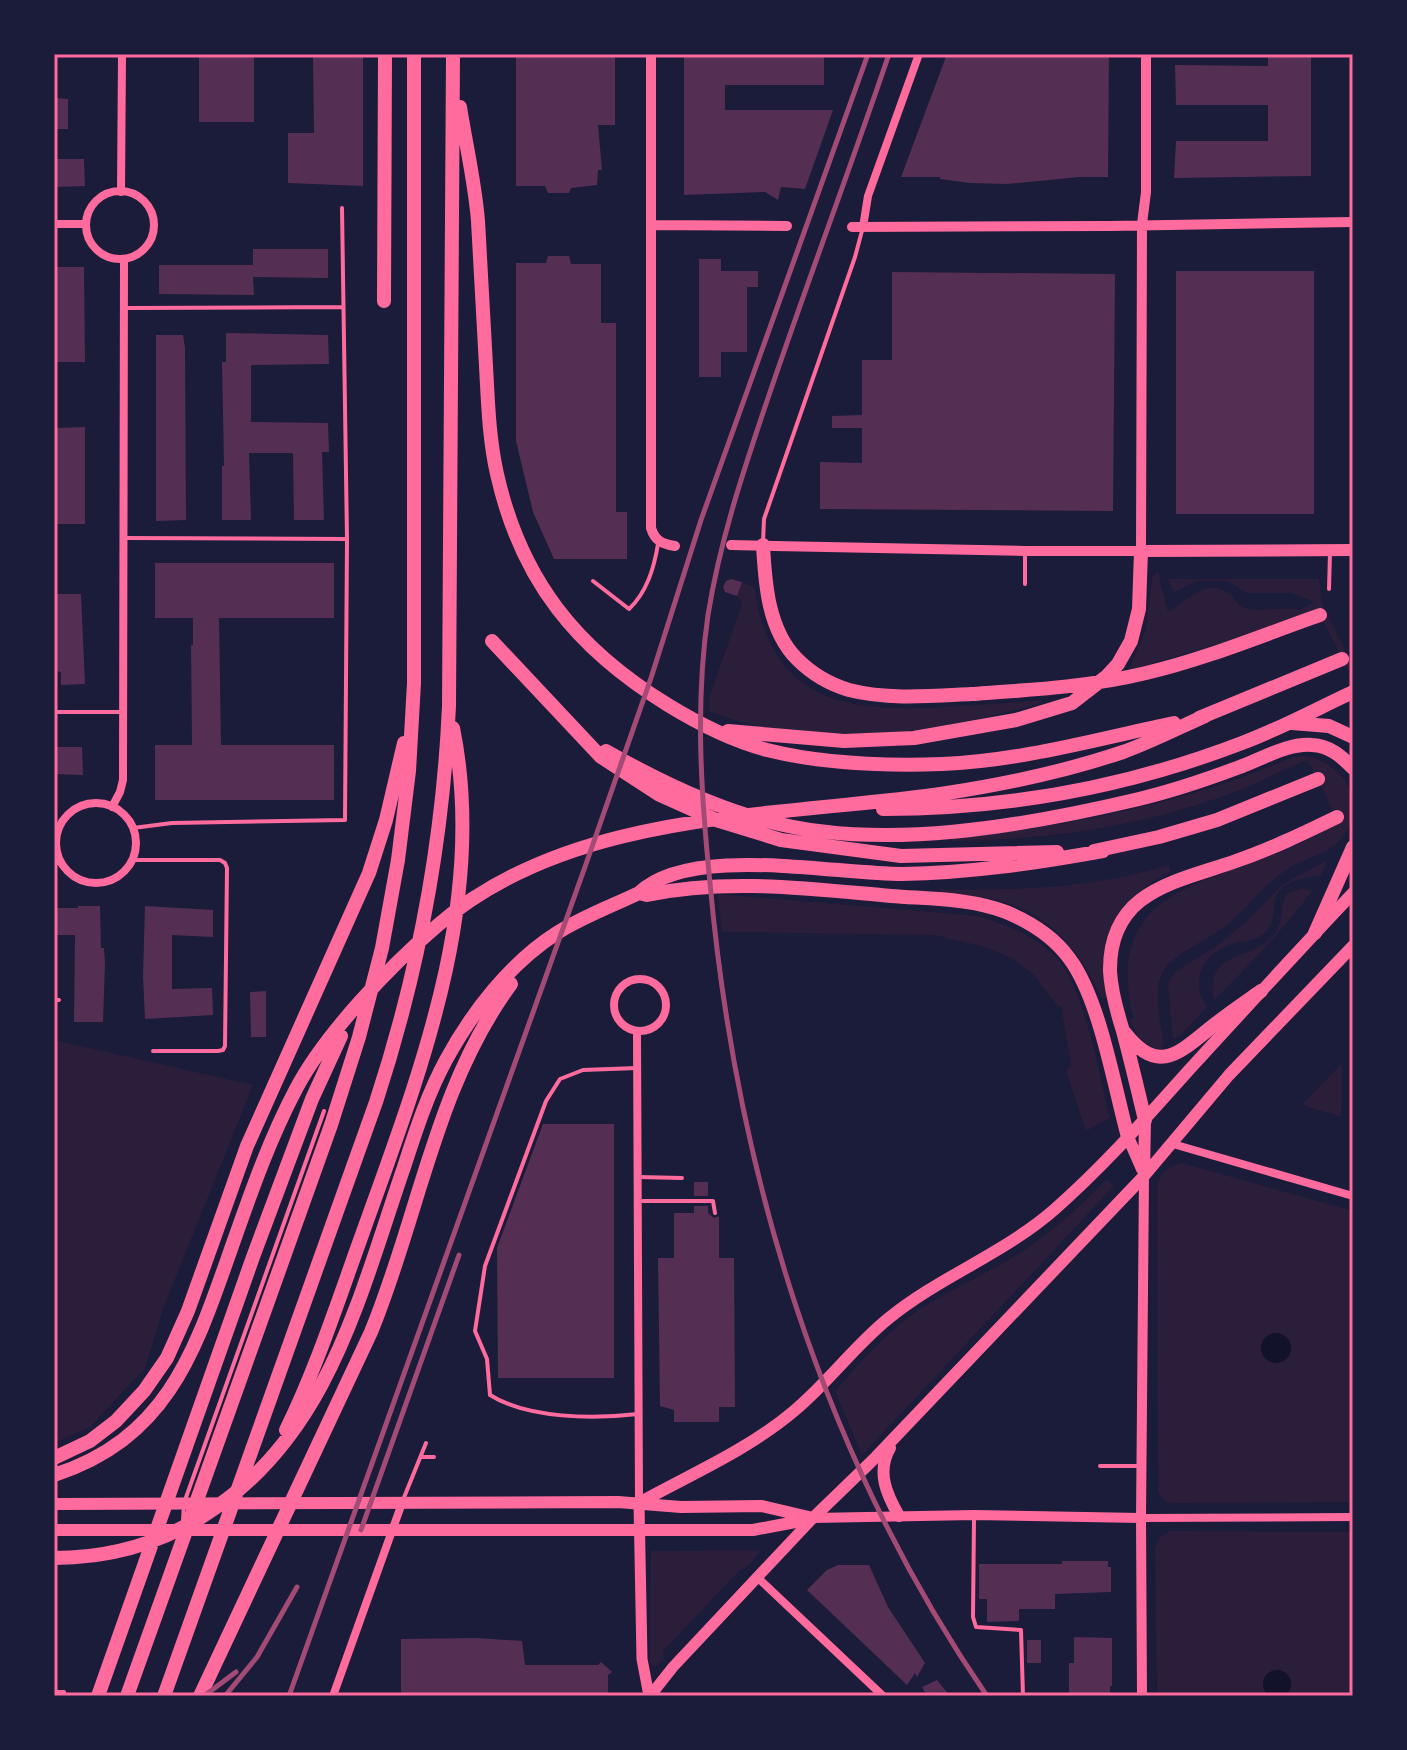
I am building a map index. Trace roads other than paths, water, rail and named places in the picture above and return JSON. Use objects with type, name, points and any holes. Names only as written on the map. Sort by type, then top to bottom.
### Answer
[{"type":"highway","points":[[384,301],[385,54]]},
{"type":"highway","points":[[127,1696],[355,1051],[382,948],[398,860],[409,771],[413,704],[414,54]]},
{"type":"highway","points":[[164,1696],[366,1131],[394,1044],[428,897],[441,806],[449,706],[453,59]]},
{"type":"highway","points":[[453,59],[478,216],[492,446],[505,503],[538,581],[555,606],[593,649],[640,688],[712,729],[764,749],[853,762],[943,764],[999,759],[1205,716]]},
{"type":"highway","points":[[763,545],[771,610],[777,629],[795,658],[835,685],[882,695],[995,692],[1113,679],[1184,662],[1320,615]]},
{"type":"highway","points":[[712,729],[844,741],[914,738],[1016,720],[1072,703],[1096,686],[1118,664],[1131,641],[1139,609],[1141,551]]},
{"type":"highway","points":[[492,641],[601,757],[658,794],[716,820],[781,840],[901,856],[1103,851]]},
{"type":"highway","points":[[54,1475],[100,1455],[131,1434],[171,1387],[192,1354],[207,1319],[277,1127],[357,1008],[411,949],[471,899],[543,863],[636,834],[728,818],[893,800],[1008,782],[1123,752],[1342,659]]},
{"type":"highway","points":[[803,810],[937,809],[1044,798],[1173,767],[1244,743],[1353,692]]},
{"type":"highway","points":[[54,1458],[90,1441],[116,1421],[167,1358],[188,1311],[263,1110],[369,873],[386,820],[413,704]]},
{"type":"highway","points":[[272,1460],[318,1356],[409,1104],[437,1004],[454,913],[462,828],[460,774],[449,706]]},
{"type":"highway","points":[[565,719],[616,757],[729,810],[804,829],[856,834],[971,829],[1113,805],[1199,782],[1302,745],[1324,747],[1335,752],[1353,768]]},
{"type":"highway","points":[[1287,723],[1329,726],[1353,737]]},
{"type":"highway","points":[[54,1558],[117,1552],[159,1541],[222,1504],[272,1460],[293,1434],[322,1385],[360,1295],[422,1114],[447,1058],[480,1008],[519,963],[557,933],[639,893],[667,874],[733,865],[903,874],[1020,866],[1103,851],[1217,820],[1318,779]]},
{"type":"highway","points":[[1145,1120],[1114,1002],[1110,972],[1112,946],[1122,922],[1140,901],[1162,885],[1278,845],[1337,817]]},
{"type":"highway","points":[[1315,933],[1353,847]]},
{"type":"highway","points":[[639,893],[647,895],[713,886],[827,891],[976,904],[1030,923],[1053,939],[1068,956],[1089,992],[1128,1137]]},
{"type":"highway","points":[[200,1696],[382,1303],[404,1242],[440,1118],[462,1067],[509,987],[557,933]]},
{"type":"highway","points":[[1122,1029],[1136,1048],[1150,1056],[1159,1058],[1178,1054],[1261,991]]},
{"type":"highway","points":[[98,1696],[319,1063]]},
{"type":"main road","points":[[1141,551],[1353,550]]},
{"type":"main road","points":[[639,1503],[742,1448],[776,1426],[798,1409],[861,1342],[890,1317],[952,1274],[1007,1245],[1077,1189],[1145,1120],[1353,893]]},
{"type":"main road","points":[[650,1696],[673,1667],[813,1518],[900,1432],[1144,1176],[1229,1075],[1353,946]]},
{"type":"main road","points":[[1144,1176],[1145,1120]]},
{"type":"main road","points":[[1128,1137],[1144,1176]]},
{"type":"main road","points":[[899,1516],[885,1492],[884,1458],[900,1432]]},
{"type":"main road","points":[[639,1503],[642,1659],[650,1696]]},
{"type":"main road","points":[[54,1504],[639,1503],[681,1507],[762,1506],[813,1518]]},
{"type":"main road","points":[[54,1530],[753,1530],[813,1518]]},
{"type":"street","points":[[121,192],[122,54]]},
{"type":"street","points":[[651,54],[651,528],[658,542],[675,546]]},
{"type":"street","points":[[919,54],[857,227],[1353,222]]},
{"type":"street","points":[[731,545],[1141,551],[1146,54]]},
{"type":"street","points":[[121,192],[130,192],[147,205],[154,225],[148,245],[124,259],[110,258],[100,253],[87,235],[86,224],[88,214],[100,198],[121,192]]},
{"type":"street","points":[[54,224],[86,224]]},
{"type":"street","points":[[651,225],[787,226]]},
{"type":"street","points":[[112,807],[123,780],[124,259]]},
{"type":"street","points":[[88,804],[112,807],[123,814],[133,828],[135,839],[131,860],[119,875],[102,882],[83,881],[58,863],[58,831],[69,813],[88,804]]},
{"type":"street","points":[[640,979],[655,984],[666,1002],[657,1026],[637,1031],[621,1022],[614,1007],[622,987],[640,979]]},
{"type":"street","points":[[637,1031],[639,1503]]},
{"type":"street","points":[[1173,1144],[1353,1196]]},
{"type":"street","points":[[1142,1696],[1144,1176]]},
{"type":"street","points":[[333,1696],[402,1503]]},
{"type":"street","points":[[813,1518],[974,1515],[1353,1517]]},
{"type":"street","points":[[757,1577],[883,1696]]},
{"type":"lane","points":[[133,828],[172,823],[345,820],[347,539],[342,208]]},
{"type":"lane","points":[[763,545],[764,519],[855,257],[857,227]]},
{"type":"lane","points":[[124,308],[343,307]]},
{"type":"lane","points":[[124,538],[347,539]]},
{"type":"lane","points":[[593,581],[629,609],[641,598],[654,565],[658,542]]},
{"type":"lane","points":[[1329,589],[1330,550]]},
{"type":"lane","points":[[1025,551],[1025,584]]},
{"type":"lane","points":[[54,712],[124,712]]},
{"type":"lane","points":[[131,860],[220,860],[227,868],[225,1046],[218,1051],[153,1051]]},
{"type":"lane","points":[[637,1068],[583,1070],[560,1079],[546,1101],[485,1266],[475,1331],[487,1359],[490,1395],[506,1405],[543,1414],[638,1414]]},
{"type":"lane","points":[[183,1530],[184,1503],[324,1111]]},
{"type":"lane","points":[[638,1177],[682,1178]]},
{"type":"lane","points":[[638,1201],[713,1201],[715,1213]]},
{"type":"lane","points":[[402,1503],[426,1443]]},
{"type":"lane","points":[[421,1457],[434,1457]]},
{"type":"lane","points":[[1100,1466],[1142,1466]]},
{"type":"lane","points":[[974,1515],[973,1617],[976,1627],[1021,1630],[1023,1696]]},
{"type":"lane","points":[[54,1692],[64,1692],[64,1696]]},
{"type":"railway","points":[[289,1696],[586,864],[651,678],[701,520],[868,54]]},
{"type":"railway","points":[[889,54],[768,398],[726,532],[713,587],[704,648],[702,783],[723,991],[741,1098],[766,1204],[796,1308],[834,1409],[878,1508],[929,1604],[987,1696]]},
{"type":"railway","points":[[361,1530],[459,1255]]},
{"type":"railway","points":[[225,1696],[257,1657],[297,1587]]},
{"type":"railway","points":[[204,1696],[236,1672]]}]
